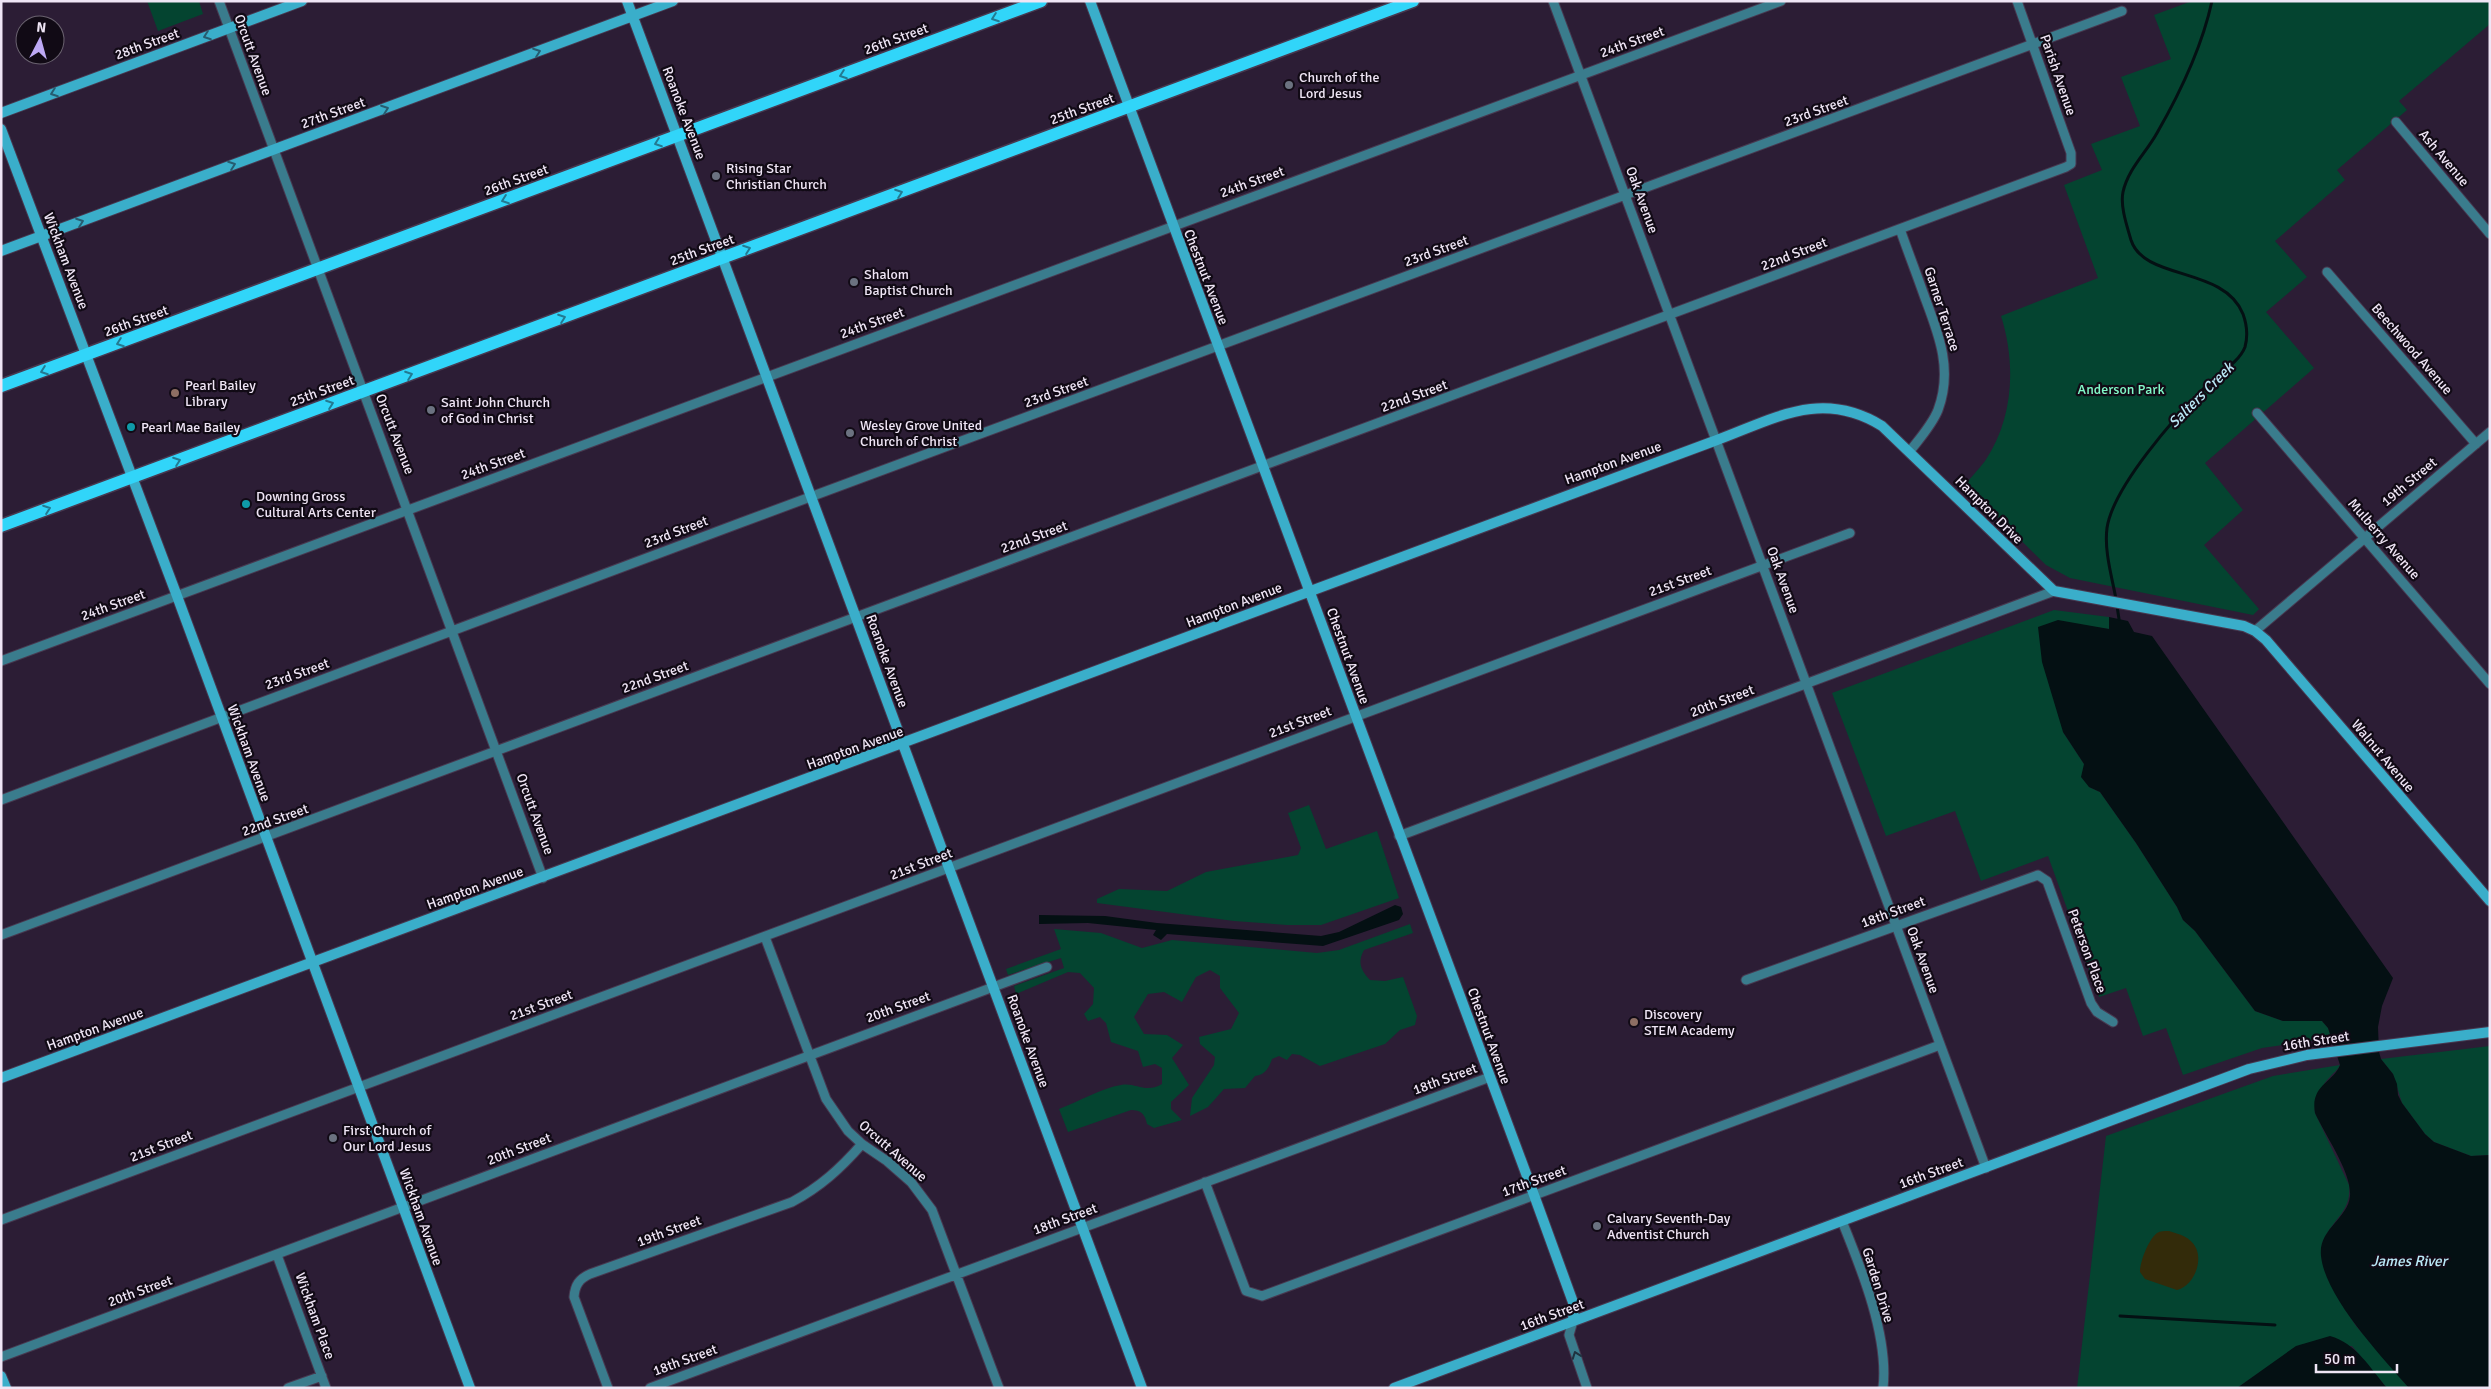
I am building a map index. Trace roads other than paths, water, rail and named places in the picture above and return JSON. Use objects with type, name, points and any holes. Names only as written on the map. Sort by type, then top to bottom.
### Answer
[{"type":"main road","name":"26th Street","points":[[1,386],[1041,1]]},
{"type":"main road","name":"25th Street","points":[[1,526],[1413,1]]},
{"type":"street","name":"Orcutt Avenue","points":[[219,1],[543,878]]},
{"type":"street","name":"28th Street","points":[[1,113],[302,1]]},
{"type":"street","name":"Roanoke Avenue","points":[[627,1],[1142,1388]]},
{"type":"street","name":"27th Street","points":[[1,250],[673,1]]},
{"type":"street","name":"Chestnut Avenue","points":[[1090,1],[1534,1195],[1574,1305],[1573,1321]]},
{"type":"street","name":"Oak Avenue","points":[[1553,1],[1986,1168]]},
{"type":"street","name":"24th Street","points":[[1,661],[1781,1]]},
{"type":"street","name":"Parish Avenue","points":[[2017,1],[2072,158]]},
{"type":"street","name":"23rd Street","points":[[1,800],[812,496],[2122,12]]},
{"type":"street","name":"Ash Avenue","points":[[2396,122],[2490,234]]},
{"type":"street","name":"Wickham Avenue","points":[[1,129],[177,596],[470,1388]]},
{"type":"street","name":"22nd Street","points":[[1,935],[1670,316],[2066,167],[2071,164],[2072,158]]},
{"type":"street","name":"Garner Terrace","points":[[1900,229],[1941,341],[1945,366],[1942,395],[1938,410],[1910,451]]},
{"type":"street","name":"Beechwood Avenue","points":[[2328,272],[2476,444]]},
{"type":"street","name":"Hampton Drive","points":[[1717,440],[1796,411],[1814,407],[1857,413],[1872,419],[1910,451],[2054,591]]},
{"type":"street","name":"Mulberry Avenue","points":[[2258,413],[2490,684]]},
{"type":"street","name":"19th Street","points":[[2255,631],[2490,432]]},
{"type":"street","name":"Hampton Avenue","points":[[1,1078],[904,744],[1717,440]]},
{"type":"street","name":"21st Street","points":[[1,1220],[1763,564],[1850,534]]},
{"type":"street","points":[[2054,591],[2136,608],[2244,626],[2255,631]]},
{"type":"street","name":"20th Street","points":[[1400,836],[2054,591]]},
{"type":"street","name":"Walnut Avenue","points":[[2255,631],[2266,640],[2489,897]]},
{"type":"street","name":"18th Street","points":[[1746,980],[2031,876],[2038,875],[2047,881]]},
{"type":"street","name":"Peterson Place","points":[[2047,881],[2091,1003],[2097,1012],[2112,1022]]},
{"type":"street","name":"Orcutt Avenue","points":[[765,937],[826,1099],[842,1123],[862,1144],[896,1168],[921,1194],[939,1224],[999,1388]]},
{"type":"street","name":"20th Street","points":[[1,1357],[403,1208],[809,1054],[1047,967]]},
{"type":"street","name":"16th Street","points":[[1394,1388],[2249,1068],[2326,1052],[2490,1032]]},
{"type":"street","name":"17th Street","points":[[1205,1182],[1246,1291],[1252,1299],[1940,1045]]},
{"type":"street","name":"18th Street","points":[[650,1388],[1490,1077]]},
{"type":"street","name":"19th Street","points":[[608,1388],[576,1306],[574,1292],[579,1280],[590,1274],[792,1202],[813,1191],[827,1180],[862,1144]]},
{"type":"street","name":"Garden Drive","points":[[1842,1221],[1864,1276],[1874,1312],[1879,1340],[1882,1388]]},
{"type":"street","name":"Wickham Place","points":[[277,1254],[326,1388]]},
{"type":"street","points":[[1573,1321],[1569,1335],[1588,1388]]},
{"type":"street","points":[[1,1376],[6,1388]]},
{"type":"street","points":[[288,1388],[322,1376]]},
{"type":"water","name":"James River","points":[[2109,617],[2128,621],[2134,632],[2152,636],[2393,978],[2382,1006],[2378,1027],[2379,1052],[2381,1059],[2393,1074],[2402,1103],[2425,1134],[2434,1142],[2471,1156],[2490,1155],[2490,1388],[2409,1388],[2356,1326],[2333,1290],[2325,1272],[2321,1247],[2328,1231],[2348,1204],[2350,1196],[2347,1176],[2315,1113],[2314,1104],[2319,1090],[2337,1071],[2340,1065],[2328,1028],[2322,1021],[2283,1021],[2255,1011],[2195,931],[2183,920],[2177,907],[2136,843],[2100,792],[2089,787],[2081,777],[2084,764],[2063,732],[2042,662],[2038,627],[2058,620],[2109,629]]},
{"type":"water","points":[[1395,905],[1401,907],[1403,914],[1399,920],[1323,946],[1167,934],[1161,940],[1153,935],[1156,930],[1088,923],[1039,924],[1039,915],[1105,916],[1157,923],[1321,936],[1339,932]]},
{"type":"water","points":[[2330,1336],[2339,1339],[2355,1350],[2387,1388],[2237,1388],[2296,1346]]},
{"type":"waterway","name":"Salters Creek","points":[[2116,599],[2106,537],[2112,511],[2121,493],[2133,473],[2162,434],[2210,382],[2233,364],[2242,353],[2246,343],[2247,330],[2243,314],[2233,299],[2219,288],[2203,280],[2167,269],[2151,262],[2139,253],[2131,240],[2122,203],[2125,184],[2133,168],[2157,133],[2189,69],[2208,18],[2212,1]]},
{"type":"waterway","name":"Salters Creek","points":[[2117,606],[2119,619]]},
{"type":"waterway","points":[[2120,1316],[2275,1325]]},
{"type":"place","name":"Church of the Lord Jesus","points":[[1289,85]]},
{"type":"place","name":"Rising Star Christian Church","points":[[716,176]]},
{"type":"place","name":"Shalom Baptist Church","points":[[854,282]]},
{"type":"place","name":"Pearl Bailey Library","points":[[175,393]]},
{"type":"place","name":"Saint John Church of God in Christ","points":[[431,410]]},
{"type":"place","name":"Pearl Mae Bailey","points":[[131,427]]},
{"type":"place","name":"Wesley Grove United Church of Christ","points":[[850,433]]},
{"type":"place","name":"Downing Gross Cultural Arts Center","points":[[246,504]]},
{"type":"place","name":"Discovery STEM Academy","points":[[1634,1022]]},
{"type":"place","name":"First Church of Our Lord Jesus","points":[[333,1138]]},
{"type":"place","name":"Calvary Seventh-Day Adventist Church","points":[[1597,1226]]},
{"type":"park label","name":"Anderson Park","points":[[2121,389]]}]
